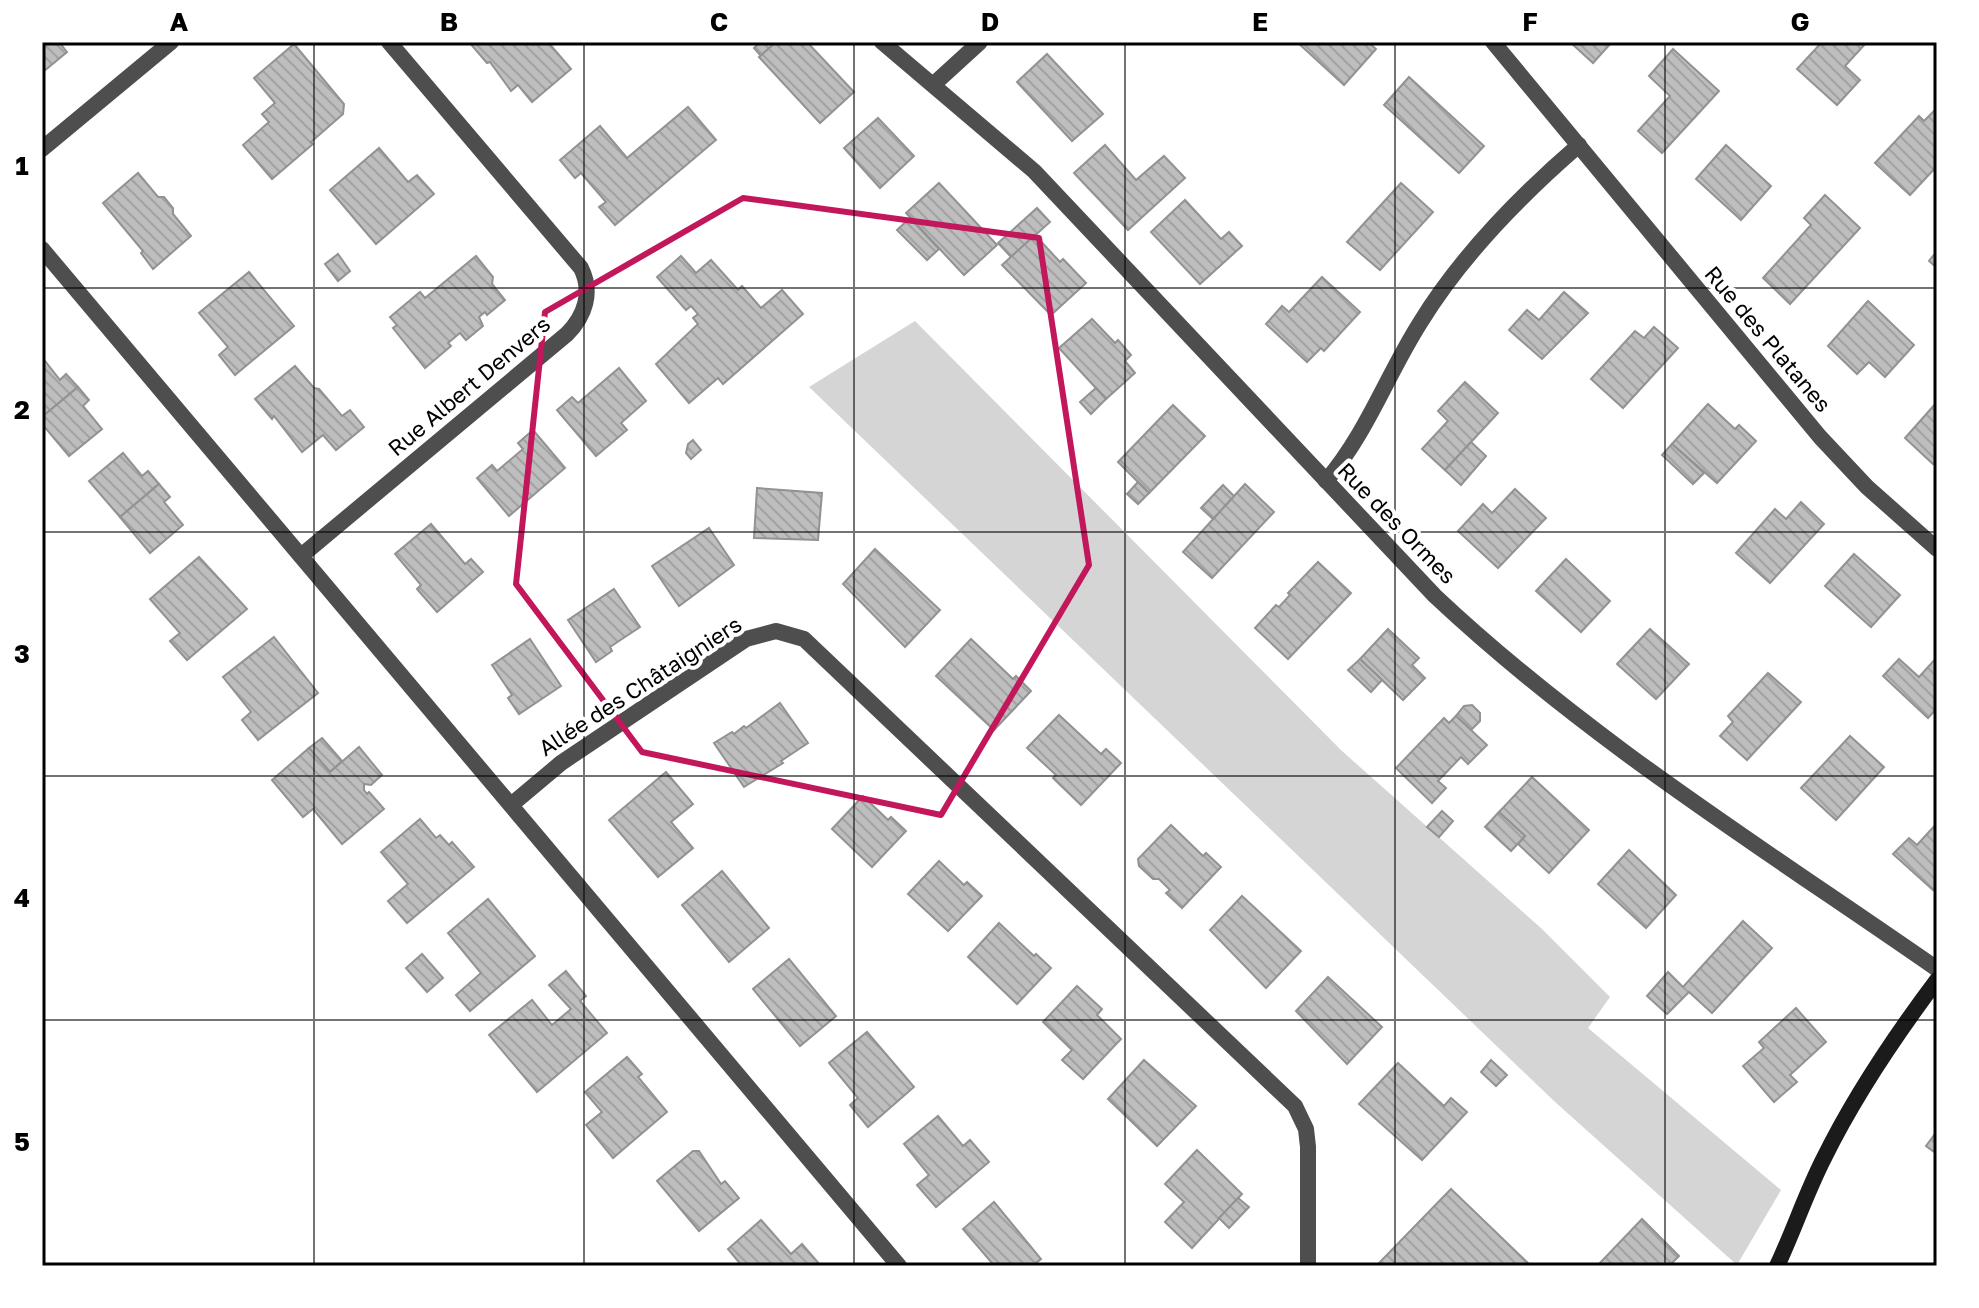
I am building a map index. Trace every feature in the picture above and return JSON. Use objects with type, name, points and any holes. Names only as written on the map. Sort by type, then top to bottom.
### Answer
[{"type":"street","points":[[42,149],[171,42]]},
{"type":"street","name":"Rue Albert Denvers","points":[[301,556],[567,334],[579,319],[586,302],[587,284],[581,268],[389,42]]},
{"type":"street","name":"Rue des Ormes","points":[[882,42],[1034,171],[1435,596],[1541,689],[1605,738],[1937,969]]},
{"type":"street","points":[[934,84],[980,42]]},
{"type":"street","name":"Rue des Platanes","points":[[1493,42],[1828,445],[1867,487],[1937,549]]},
{"type":"street","points":[[1326,481],[1357,439],[1399,356],[1445,287],[1515,203],[1579,145]]},
{"type":"street","points":[[42,249],[899,1266]]},
{"type":"street","name":"Allée des Châtaigniers","points":[[511,805],[561,763],[746,639],[776,631],[804,639],[1295,1106],[1307,1137],[1308,1266]]},
{"type":"street","points":[[1777,1266],[1813,1181],[1847,1115],[1872,1073],[1937,980]]},
{"type":"highlighted area","points":[[743,198],[1039,238],[1089,565],[941,815],[642,752],[516,584],[545,312]]},
{"type":"shaded area","points":[[915,321],[1342,751],[1542,929],[1610,997],[1588,1028],[1781,1190],[1737,1265],[1554,1101],[809,387]]},
{"type":"building","points":[[42,42],[59,42],[67,52],[43,72]]},
{"type":"building","points":[[469,42],[531,42],[533,45],[548,42],[571,69],[532,102],[518,85],[511,91],[490,62],[487,63]]},
{"type":"building","points":[[760,42],[776,42],[761,56],[754,48]]},
{"type":"building","points":[[776,42],[807,42],[854,92],[820,123],[759,57]]},
{"type":"building","points":[[1297,42],[1368,42],[1376,49],[1344,85]]},
{"type":"building","points":[[1570,42],[1612,42],[1593,63]]},
{"type":"building","points":[[1822,42],[1867,42],[1845,66],[1860,80],[1837,105],[1797,69]]},
{"type":"building","points":[[294,44],[344,104],[343,114],[272,179],[243,145],[269,122],[262,114],[275,103],[254,78]]},
{"type":"building","points":[[1673,49],[1719,91],[1662,153],[1638,131],[1670,96],[1649,76]]},
{"type":"building","points":[[1047,54],[1103,114],[1072,141],[1017,82]]},
{"type":"building","points":[[1409,77],[1484,146],[1459,173],[1384,105]]},
{"type":"building","points":[[688,107],[716,140],[615,225],[599,207],[606,202],[581,173],[575,178],[560,160],[600,126],[627,158]]},
{"type":"building","points":[[1937,108],[1937,166],[1910,195],[1875,163],[1919,116],[1924,121]]},
{"type":"building","points":[[878,118],[914,156],[880,188],[844,148]]},
{"type":"building","points":[[1105,145],[1136,180],[1164,156],[1185,178],[1128,230],[1074,173]]},
{"type":"building","points":[[1726,145],[1771,186],[1741,220],[1696,179]]},
{"type":"building","points":[[379,148],[408,182],[417,175],[434,194],[376,244],[330,190]]},
{"type":"building","points":[[138,173],[158,197],[164,197],[191,236],[153,269],[141,253],[143,251],[103,203]]},
{"type":"building","points":[[939,183],[997,245],[964,275],[906,213]]},
{"type":"building","points":[[1401,183],[1433,212],[1380,270],[1347,242]]},
{"type":"building","points":[[1825,195],[1860,228],[1790,304],[1763,278],[1811,225],[1804,218]]},
{"type":"building","points":[[1185,200],[1221,239],[1229,232],[1242,246],[1200,284],[1151,232]]},
{"type":"building","points":[[1037,208],[1050,222],[1011,257],[998,243]]},
{"type":"building","points":[[910,218],[939,249],[927,260],[897,230]]},
{"type":"building","points":[[1035,235],[1060,262],[1063,259],[1086,283],[1051,315],[1002,265]]},
{"type":"building","points":[[1937,251],[1937,268],[1929,261]]},
{"type":"building","points":[[338,254],[350,271],[338,281],[325,264]]},
{"type":"building","points":[[476,256],[493,277],[492,284],[505,300],[487,315],[485,312],[479,317],[483,326],[466,340],[460,333],[448,343],[451,346],[425,368],[393,328],[397,325],[390,317],[420,292],[425,298]]},
{"type":"building","points":[[681,256],[696,273],[711,260],[738,290],[742,286],[761,308],[782,290],[803,314],[723,384],[718,378],[689,403],[656,364],[698,324],[693,318],[698,314],[691,306],[686,310],[657,277]]},
{"type":"building","points":[[249,272],[294,326],[235,375],[219,355],[228,347],[199,313]]},
{"type":"building","points":[[1322,277],[1360,312],[1324,351],[1321,348],[1307,362],[1266,324],[1282,306],[1289,312]]},
{"type":"building","points":[[1564,292],[1588,313],[1542,359],[1509,330],[1527,310],[1539,320]]},
{"type":"building","points":[[1868,301],[1914,345],[1885,377],[1869,362],[1857,374],[1828,346]]},
{"type":"building","points":[[1092,319],[1131,355],[1125,361],[1135,373],[1106,399],[1059,348]]},
{"type":"building","points":[[1654,327],[1678,348],[1623,408],[1591,379],[1635,331],[1644,338]]},
{"type":"building","points":[[42,357],[60,380],[66,374],[78,387],[42,417]]},
{"type":"building","points":[[295,366],[342,416],[350,410],[364,427],[336,450],[323,435],[302,452],[274,416],[272,419],[255,399]]},
{"type":"building","points":[[619,368],[646,401],[621,423],[627,430],[596,456],[557,410],[572,397],[578,403]]},
{"type":"building","points":[[1465,382],[1498,413],[1445,470],[1422,449],[1448,421],[1438,411]]},
{"type":"building","points":[[78,387],[89,400],[83,406],[102,429],[69,456],[42,424],[42,417]]},
{"type":"building","points":[[1096,388],[1106,399],[1091,414],[1080,402]]},
{"type":"building","points":[[1937,402],[1937,460],[1933,464],[1905,438]]},
{"type":"building","points":[[1708,404],[1735,429],[1739,425],[1756,441],[1717,483],[1672,444]]},
{"type":"building","points":[[1173,405],[1205,436],[1149,493],[1118,462]]},
{"type":"building","points":[[533,430],[565,468],[509,516],[477,478],[492,465],[497,471],[523,449],[518,443]]},
{"type":"building","points":[[693,440],[701,450],[691,459],[686,453],[688,444]]},
{"type":"building","points":[[1471,442],[1486,456],[1461,485],[1445,470]]},
{"type":"building","points":[[1672,444],[1704,473],[1693,484],[1662,455]]},
{"type":"building","points":[[123,453],[142,476],[148,471],[159,484],[120,517],[89,481]]},
{"type":"building","points":[[1138,482],[1149,493],[1138,504],[1127,494]]},
{"type":"building","points":[[159,484],[170,497],[164,502],[183,525],[150,553],[120,517]]},
{"type":"building","points":[[1245,484],[1274,512],[1212,578],[1183,552]]},
{"type":"building","points":[[1223,485],[1234,496],[1213,519],[1201,508]]},
{"type":"building","points":[[757,488],[822,493],[818,540],[754,538]]},
{"type":"building","points":[[1515,489],[1546,518],[1498,568],[1458,531],[1483,504],[1492,513]]},
{"type":"building","points":[[1801,502],[1824,524],[1770,583],[1736,553],[1775,509],[1786,519]]},
{"type":"building","points":[[431,524],[465,564],[471,559],[483,572],[437,612],[417,589],[421,585],[395,554]]},
{"type":"building","points":[[709,528],[734,565],[679,606],[652,566]]},
{"type":"building","points":[[875,549],[940,610],[905,647],[843,584]]},
{"type":"building","points":[[1854,554],[1900,595],[1871,627],[1825,586]]},
{"type":"building","points":[[199,557],[247,609],[187,660],[170,641],[180,633],[150,599]]},
{"type":"building","points":[[1566,559],[1610,601],[1581,632],[1536,591]]},
{"type":"building","points":[[1318,562],[1351,593],[1288,659],[1255,628],[1276,605],[1279,607]]},
{"type":"building","points":[[614,589],[640,627],[610,647],[612,651],[596,662],[568,620]]},
{"type":"building","points":[[1388,629],[1419,658],[1412,665],[1425,678],[1403,700],[1360,659]]},
{"type":"building","points":[[1650,629],[1689,664],[1656,699],[1617,664]]},
{"type":"building","points":[[274,637],[318,693],[258,740],[242,720],[251,712],[223,677]]},
{"type":"building","points":[[530,639],[561,686],[519,714],[508,698],[512,695],[492,665]]},
{"type":"building","points":[[971,639],[1013,679],[1016,676],[1031,691],[994,730],[936,676]]},
{"type":"building","points":[[1937,657],[1937,708],[1928,718],[1883,676],[1899,659],[1919,677]]},
{"type":"building","points":[[1360,659],[1382,680],[1371,692],[1348,670]]},
{"type":"building","points":[[1768,673],[1801,702],[1747,760],[1720,736],[1733,722],[1728,716]]},
{"type":"building","points":[[780,703],[808,743],[744,787],[714,743],[744,726],[746,728]]},
{"type":"building","points":[[1472,705],[1480,713],[1480,721],[1471,730],[1456,716],[1464,706]]},
{"type":"building","points":[[1059,715],[1101,754],[1106,749],[1121,763],[1081,805],[1053,778],[1056,775],[1027,748]]},
{"type":"building","points":[[1456,716],[1487,745],[1468,764],[1461,757],[1438,781],[1446,788],[1432,803],[1396,768],[1444,718],[1449,723]]},
{"type":"building","points":[[1850,736],[1884,767],[1836,820],[1801,788]]},
{"type":"building","points":[[322,738],[342,761],[330,772],[309,748]]},
{"type":"building","points":[[359,747],[382,775],[371,785],[364,784],[364,790],[384,809],[342,844],[313,809],[303,817],[272,780],[309,748],[330,772]]},
{"type":"building","points":[[666,772],[693,804],[671,822],[693,848],[658,877],[609,820]]},
{"type":"building","points":[[1532,777],[1589,830],[1549,873],[1518,844],[1525,836],[1499,812]]},
{"type":"building","points":[[863,796],[888,820],[891,817],[906,831],[872,867],[832,829]]},
{"type":"building","points":[[1442,811],[1453,821],[1439,837],[1427,827]]},
{"type":"building","points":[[1499,812],[1525,836],[1511,851],[1485,827]]},
{"type":"building","points":[[420,819],[436,838],[440,835],[449,845],[452,842],[474,867],[407,923],[388,901],[408,884],[381,852]]},
{"type":"building","points":[[1937,823],[1937,885],[1933,890],[1893,854],[1909,838],[1917,845]]},
{"type":"building","points":[[1171,825],[1203,856],[1206,853],[1221,867],[1182,908],[1166,893],[1170,890],[1159,879],[1153,879],[1139,866],[1138,859]]},
{"type":"building","points":[[1629,850],[1676,895],[1646,928],[1598,884]]},
{"type":"building","points":[[939,861],[964,885],[967,882],[982,896],[948,931],[908,894]]},
{"type":"building","points":[[722,871],[769,928],[729,962],[682,905]]},
{"type":"building","points":[[1242,896],[1301,951],[1266,988],[1210,930]]},
{"type":"building","points":[[488,899],[535,956],[470,1011],[456,995],[481,973],[448,933]]},
{"type":"building","points":[[1743,921],[1772,948],[1712,1013],[1689,992],[1667,1014],[1647,996],[1668,972],[1683,987]]},
{"type":"building","points":[[999,923],[1051,968],[1017,1004],[968,957]]},
{"type":"building","points":[[422,954],[443,978],[427,992],[406,968]]},
{"type":"building","points":[[789,959],[836,1016],[800,1046],[753,989]]},
{"type":"building","points":[[566,971],[586,996],[580,1001],[607,1033],[537,1092],[489,1035],[532,1000],[552,1025],[571,1009],[549,985]]},
{"type":"building","points":[[1328,977],[1382,1027],[1347,1064],[1296,1011]]},
{"type":"building","points":[[1077,986],[1102,1009],[1097,1015],[1121,1039],[1083,1079],[1062,1060],[1072,1050],[1043,1022]]},
{"type":"building","points":[[1796,1008],[1826,1042],[1790,1075],[1797,1082],[1774,1102],[1743,1066],[1764,1048],[1759,1042]]},
{"type":"building","points":[[867,1032],[914,1087],[868,1127],[850,1105],[858,1098],[829,1063]]},
{"type":"building","points":[[627,1057],[642,1074],[638,1077],[667,1112],[613,1158],[586,1125],[602,1112],[585,1092]]},
{"type":"building","points":[[1144,1060],[1196,1106],[1157,1146],[1108,1099]]},
{"type":"building","points":[[1491,1060],[1507,1075],[1496,1086],[1481,1072]]},
{"type":"building","points":[[1398,1063],[1444,1106],[1451,1098],[1467,1112],[1422,1160],[1359,1104]]},
{"type":"building","points":[[938,1116],[963,1146],[970,1140],[989,1162],[936,1207],[917,1185],[929,1175],[904,1144]]},
{"type":"building","points":[[1937,1131],[1937,1154],[1926,1146]]},
{"type":"building","points":[[1197,1150],[1242,1194],[1192,1248],[1165,1222],[1184,1202],[1165,1184]]},
{"type":"building","points":[[693,1151],[699,1151],[721,1184],[725,1181],[739,1198],[699,1231],[657,1181]]},
{"type":"building","points":[[1451,1189],[1528,1263],[1525,1266],[1378,1264]]},
{"type":"building","points":[[1238,1198],[1249,1207],[1229,1228],[1219,1218]]},
{"type":"building","points":[[994,1202],[1041,1259],[1032,1266],[989,1266],[992,1263],[963,1229]]},
{"type":"building","points":[[1642,1219],[1679,1256],[1669,1266],[1597,1266]]},
{"type":"building","points":[[761,1220],[791,1254],[802,1244],[821,1266],[742,1266],[728,1249]]}]
